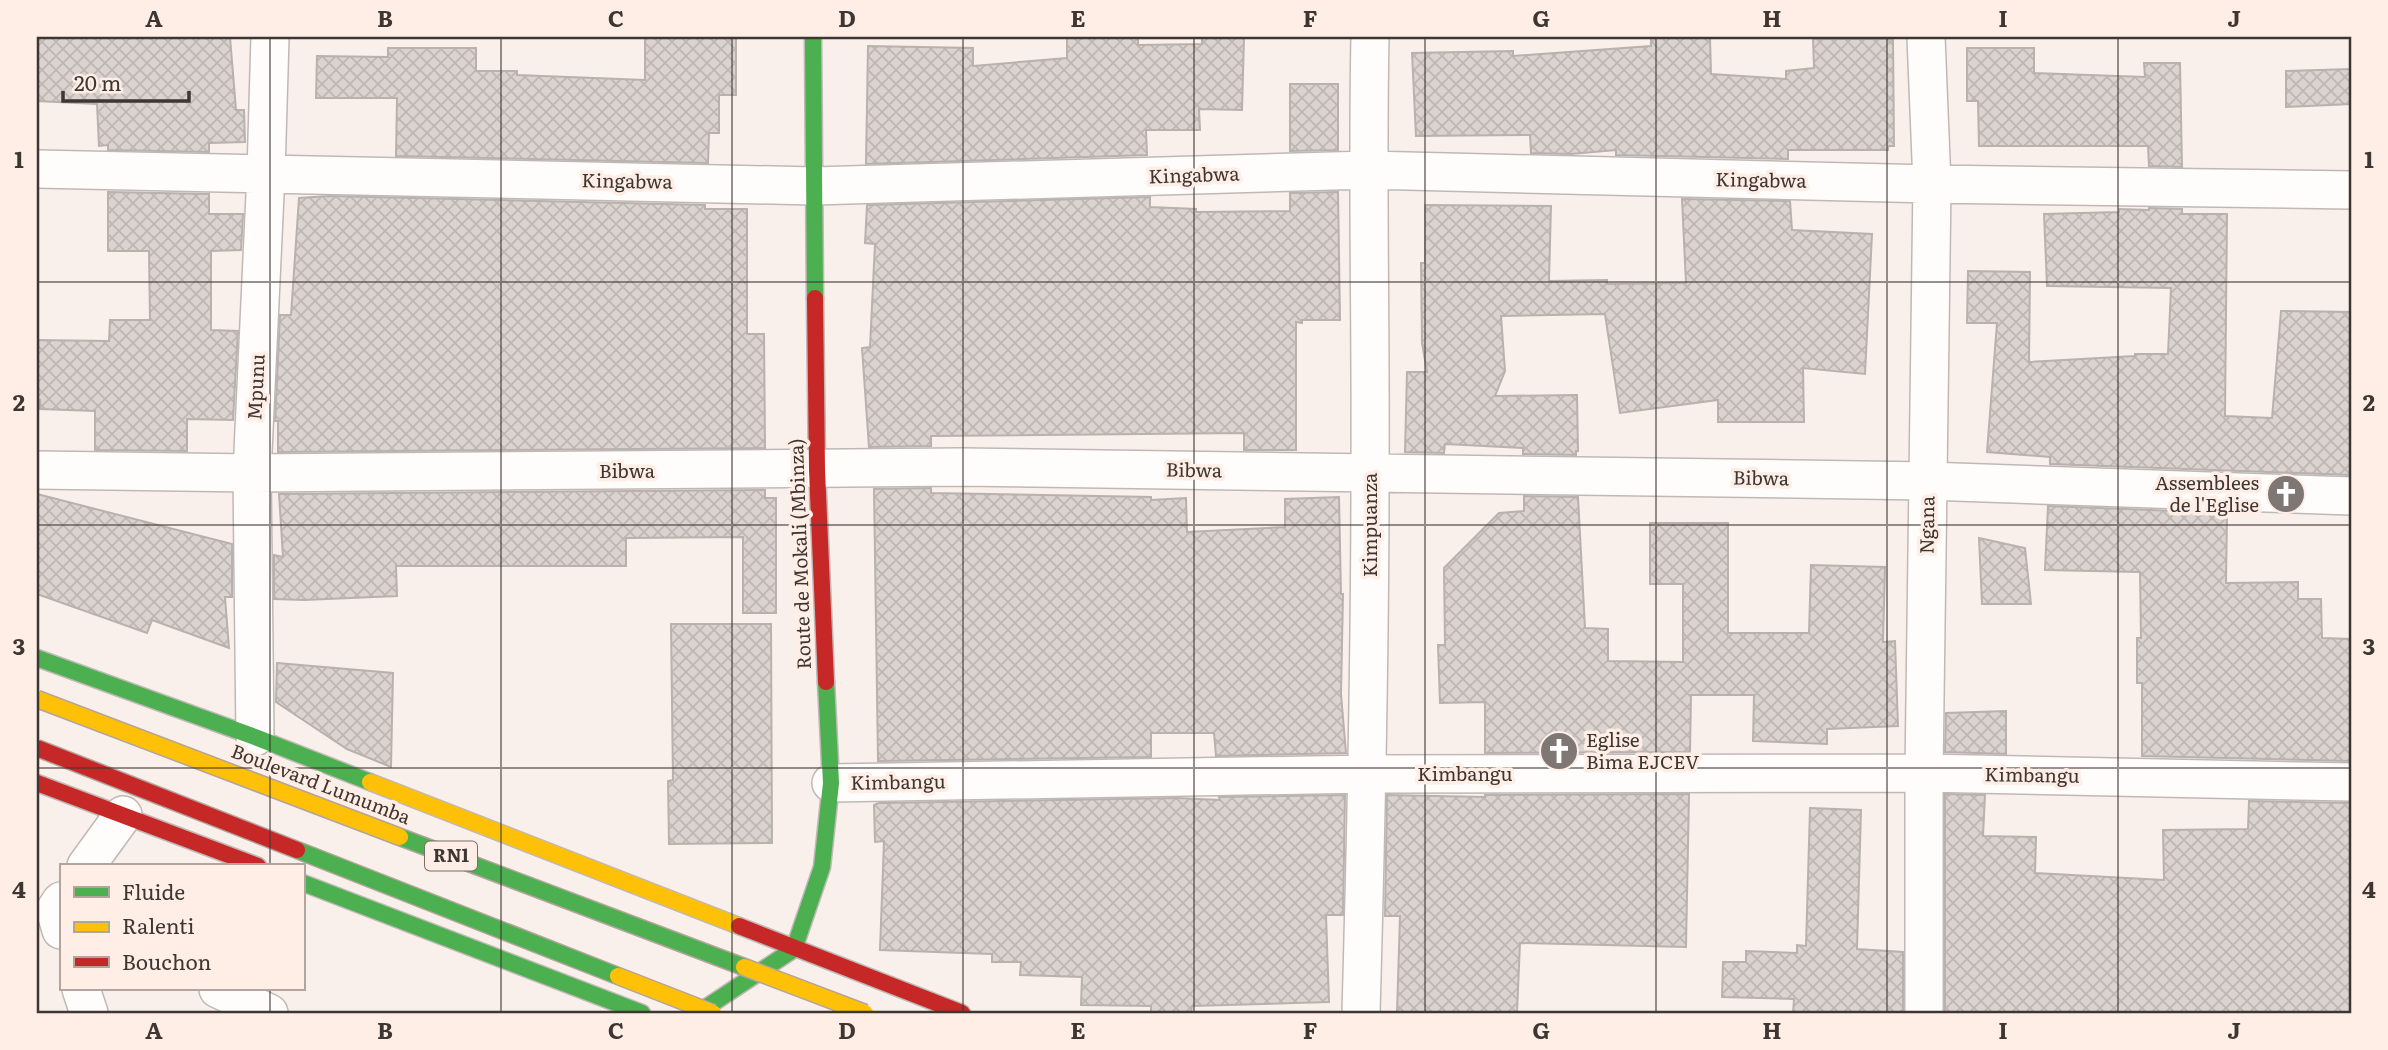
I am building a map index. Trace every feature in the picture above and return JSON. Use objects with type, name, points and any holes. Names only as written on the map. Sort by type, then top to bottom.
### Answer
[{"type":"main road","name":"Route de Mokali (Mbinza)","points":[[794,948],[822,867],[831,783],[817,470],[813,37]]},
{"type":"main road","points":[[37,658],[255,737],[962,1013]]},
{"type":"main road","name":"Boulevard Lumumba","points":[[37,699],[865,1013]]},
{"type":"main road","name":"RN1","points":[[37,748],[713,1013]]},
{"type":"main road","points":[[37,783],[253,864]]},
{"type":"main road","points":[[304,883],[642,1013]]},
{"type":"main road","points":[[698,1013],[794,948]]},
{"type":"street","name":"Mpunu","points":[[255,737],[252,473],[267,173],[270,37]]},
{"type":"street","name":"Kimpuanza","points":[[1360,1013],[1368,774],[1370,37]]},
{"type":"street","name":"Ngana","points":[[1924,1013],[1924,773],[1932,184],[1926,37]]},
{"type":"street","name":"Kingabwa","points":[[37,169],[814,186],[1368,170],[1932,184],[2351,190]]},
{"type":"street","name":"Bibwa","points":[[37,470],[252,473],[962,467],[1927,481],[2351,496]]},
{"type":"street","name":"Kimbangu","points":[[831,783],[1368,774],[1924,773],[2351,782]]},
{"type":"street","points":[[87,864],[123,815]]},
{"type":"street","points":[[80,990],[89,1013]]},
{"type":"street","points":[[220,990],[269,1013]]},
{"type":"building","points":[[37,37],[230,37],[236,110],[244,110],[245,142],[209,143],[209,152],[108,150],[108,145],[99,146],[97,104],[37,101]]},
{"type":"building","points":[[645,37],[736,37],[736,95],[719,95],[719,133],[709,133],[708,163],[396,156],[397,98],[316,98],[317,56],[388,57],[388,48],[476,48],[476,71],[517,71],[517,75],[645,80]]},
{"type":"building","points":[[1067,37],[1138,37],[1138,45],[1202,44],[1202,37],[1244,37],[1242,110],[1199,109],[1200,130],[1146,130],[1147,155],[866,164],[868,46],[973,48],[973,66],[1067,58]]},
{"type":"building","points":[[1651,37],[1710,37],[1711,74],[1786,79],[1786,71],[1814,68],[1813,39],[1893,39],[1894,146],[1888,146],[1888,150],[1788,150],[1788,159],[1616,155],[1616,150],[1571,154],[1531,153],[1530,135],[1416,136],[1412,53],[1513,51],[1513,56],[1651,46]]},
{"type":"building","points":[[1967,48],[2034,48],[2034,73],[2145,77],[2144,63],[2180,63],[2182,167],[2149,166],[2148,146],[1979,146],[1978,101],[1967,101]]},
{"type":"building","points":[[2351,69],[2351,104],[2286,107],[2286,71]]},
{"type":"building","points":[[1290,84],[1338,84],[1338,150],[1290,151]]},
{"type":"building","points":[[108,192],[209,194],[209,214],[243,214],[241,250],[211,251],[211,330],[238,331],[233,420],[187,419],[187,451],[95,450],[95,411],[40,409],[40,400],[37,400],[37,340],[109,341],[110,320],[150,320],[149,251],[108,251]]},
{"type":"building","points":[[1338,192],[1340,320],[1296,322],[1296,450],[1244,450],[1244,433],[931,436],[931,446],[869,447],[862,348],[870,347],[875,244],[865,243],[867,205],[1150,197],[1150,207],[1196,209],[1196,212],[1290,211],[1290,193]]},
{"type":"building","points":[[329,196],[705,205],[705,209],[747,209],[747,334],[764,334],[765,448],[278,452],[278,421],[275,421],[280,315],[291,315],[299,198]]},
{"type":"building","points":[[1682,199],[1790,201],[1792,230],[1872,234],[1865,374],[1803,368],[1804,422],[1718,422],[1718,400],[1620,413],[1605,314],[1501,316],[1505,371],[1495,396],[1577,395],[1576,455],[1523,454],[1523,448],[1445,444],[1444,453],[1405,452],[1407,372],[1427,372],[1422,343],[1421,263],[1425,263],[1425,205],[1551,206],[1549,281],[1607,280],[1607,284],[1686,283]]},
{"type":"building","points":[[2119,209],[2182,209],[2182,214],[2227,214],[2225,416],[2272,418],[2281,311],[2351,312],[2351,475],[2050,464],[2050,457],[1987,452],[1997,323],[1967,323],[1968,271],[2030,272],[2029,362],[2168,354],[2171,288],[2047,286],[2044,214],[2119,212]]},
{"type":"building","points":[[931,488],[931,493],[1151,497],[1151,500],[1186,498],[1187,532],[1285,527],[1285,499],[1339,497],[1343,594],[1341,694],[1346,753],[1216,756],[1214,733],[1151,733],[1151,757],[878,761],[874,489]]},
{"type":"building","points":[[765,490],[765,498],[776,498],[776,613],[743,613],[743,537],[626,538],[626,566],[396,566],[397,596],[274,599],[274,555],[283,557],[279,494]]},
{"type":"building","points":[[37,494],[232,544],[232,597],[225,597],[229,648],[152,620],[147,633],[37,594]]},
{"type":"building","points":[[1524,496],[1578,497],[1585,628],[1608,629],[1608,661],[1683,662],[1683,584],[1650,584],[1650,523],[1728,523],[1728,633],[1809,633],[1811,565],[1885,567],[1883,642],[1895,641],[1898,726],[1827,729],[1827,744],[1753,741],[1754,695],[1691,695],[1690,752],[1485,753],[1485,702],[1440,703],[1438,645],[1445,645],[1444,568],[1499,513],[1524,511]]},
{"type":"building","points":[[2048,506],[2227,513],[2226,583],[2298,582],[2298,599],[2321,599],[2322,638],[2351,639],[2351,761],[2142,756],[2142,683],[2137,683],[2137,638],[2141,638],[2140,572],[2045,570]]},
{"type":"building","points":[[1979,538],[2025,548],[2031,604],[1982,604]]},
{"type":"building","points":[[671,624],[771,624],[772,843],[669,844],[668,781],[673,780]]},
{"type":"building","points":[[277,663],[393,673],[391,767],[347,749],[276,702]]},
{"type":"building","points":[[2006,711],[2006,754],[1945,752],[1946,713]]},
{"type":"building","points":[[1689,794],[1686,947],[1520,943],[1517,1013],[1397,1013],[1400,916],[1385,916],[1387,795],[1485,797]]},
{"type":"building","points":[[1945,794],[1985,795],[1983,836],[2036,837],[2035,873],[2164,880],[2163,830],[2248,829],[2249,801],[2351,803],[2351,1013],[1945,1013]]},
{"type":"building","points":[[1345,795],[1343,915],[1326,915],[1329,1002],[1192,1006],[1191,1013],[1151,1013],[1151,1006],[1081,1005],[1082,977],[1020,975],[1021,962],[992,962],[992,954],[880,950],[884,841],[875,842],[874,805],[879,803],[1177,798],[1220,800],[1219,797]]},
{"type":"building","points":[[1810,808],[1861,810],[1857,949],[1903,952],[1903,1013],[1793,1013],[1794,999],[1722,997],[1723,962],[1746,962],[1746,951],[1797,953],[1797,945],[1806,946]]},
{"type":"traffic: fast","points":[[813,37],[815,298]]},
{"type":"traffic: fast","points":[[37,658],[370,782]]},
{"type":"traffic: fast","points":[[698,1013],[794,949],[822,867],[831,783],[826,682]]},
{"type":"traffic: fast","points":[[400,837],[744,967]]},
{"type":"traffic: fast","points":[[297,850],[618,976]]},
{"type":"traffic: fast","points":[[304,883],[642,1013]]},
{"type":"traffic: slow","points":[[37,699],[400,837]]},
{"type":"traffic: slow","points":[[370,782],[739,926]]},
{"type":"traffic: slow","points":[[744,967],[865,1013]]},
{"type":"traffic: slow","points":[[618,976],[713,1013]]},
{"type":"traffic: jam","points":[[815,298],[817,470],[826,682]]},
{"type":"traffic: jam","points":[[37,748],[297,850]]},
{"type":"traffic: jam","points":[[37,783],[253,864]]},
{"type":"traffic: jam","points":[[739,926],[962,1013]]},
{"type":"place","name":"Assemblees de l'Eglise","points":[[2286,494]]},
{"type":"place","name":"Eglise Bima EJCEV","points":[[1559,751]]}]
